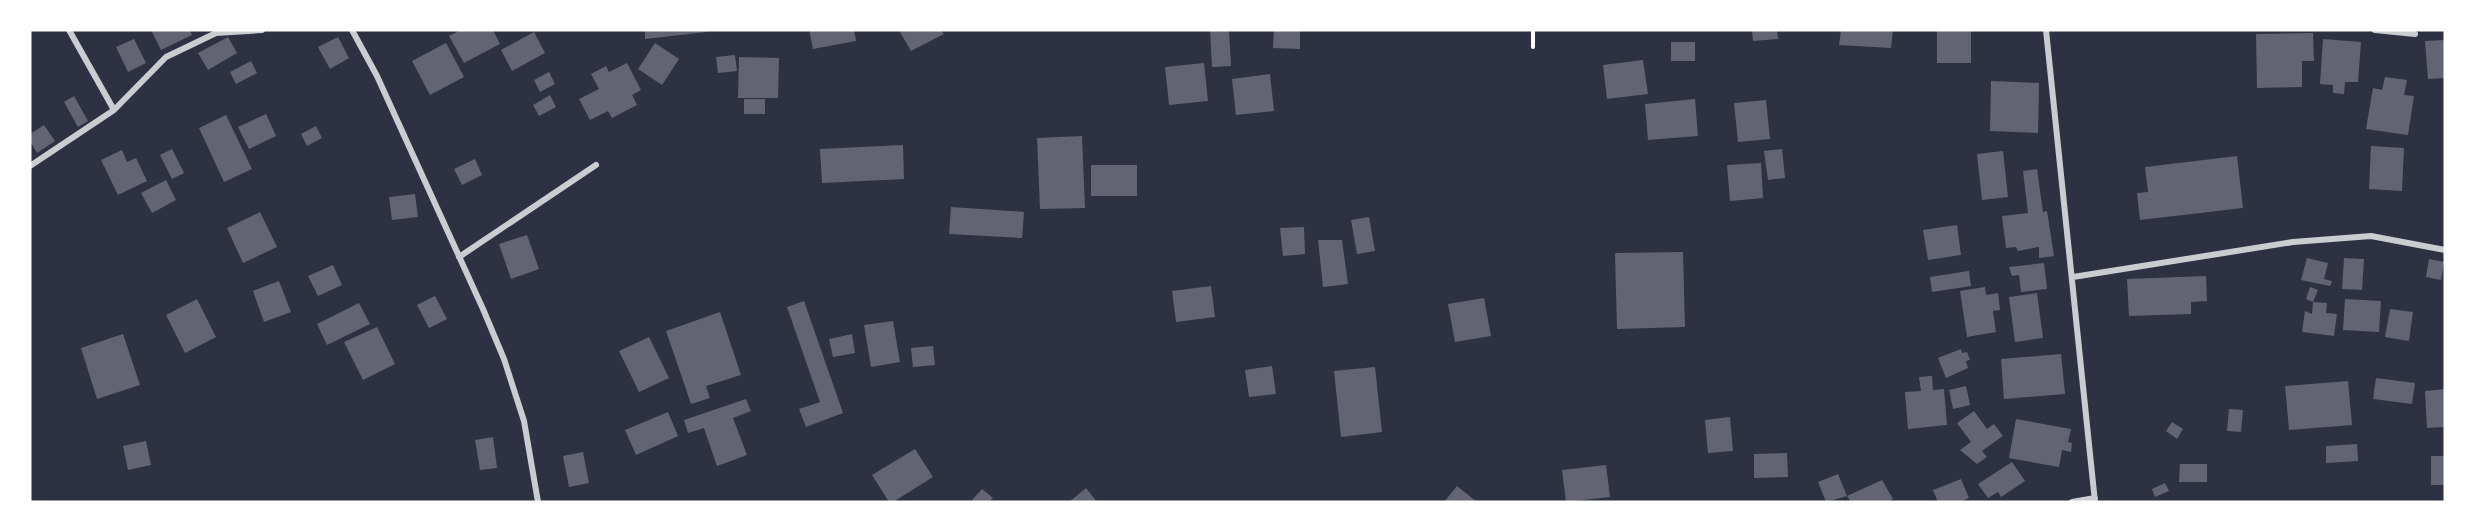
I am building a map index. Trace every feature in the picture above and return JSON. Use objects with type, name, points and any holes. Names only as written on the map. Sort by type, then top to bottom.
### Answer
[{"type":"street","points":[[69,30],[114,110]]},
{"type":"street","points":[[30,166],[114,110],[166,57],[216,33],[262,30]]},
{"type":"street","points":[[352,30],[377,76],[504,359],[524,421],[538,502]]},
{"type":"street","points":[[2046,30],[2095,500],[2072,502]]},
{"type":"street","points":[[2375,30],[2415,34]]},
{"type":"street","points":[[459,257],[596,165]]},
{"type":"street","points":[[2073,277],[2293,242],[2371,236],[2445,250]]},
{"type":"path","points":[[1533,30],[1533,47]]},
{"type":"building","points":[[151,30],[190,30],[192,35],[161,50]]},
{"type":"building","points":[[461,30],[493,30],[500,44],[464,63],[449,36]]},
{"type":"building","points":[[645,30],[707,30],[707,32],[645,39]]},
{"type":"building","points":[[809,30],[854,30],[856,41],[813,49]]},
{"type":"building","points":[[904,30],[941,30],[944,34],[911,51],[900,32]]},
{"type":"building","points":[[1210,30],[1229,30],[1231,66],[1212,67]]},
{"type":"building","points":[[1274,30],[1300,30],[1300,49],[1273,48]]},
{"type":"building","points":[[1752,30],[1777,30],[1778,39],[1753,41]]},
{"type":"building","points":[[1841,30],[1893,30],[1891,48],[1839,45]]},
{"type":"building","points":[[1937,30],[1971,30],[1971,63],[1937,63]]},
{"type":"building","points":[[534,32],[545,53],[512,71],[501,50]]},
{"type":"building","points":[[2313,33],[2314,61],[2302,61],[2302,87],[2257,88],[2256,34]]},
{"type":"building","points":[[228,37],[237,53],[208,70],[198,53]]},
{"type":"building","points":[[338,37],[349,58],[330,69],[318,47]]},
{"type":"building","points":[[134,39],[146,63],[128,72],[116,47]]},
{"type":"building","points":[[2323,39],[2361,42],[2358,82],[2345,82],[2344,94],[2333,93],[2333,85],[2320,84]]},
{"type":"building","points":[[2445,40],[2445,78],[2428,79],[2425,41]]},
{"type":"building","points":[[1671,42],[1695,42],[1695,61],[1671,61]]},
{"type":"building","points":[[446,43],[464,77],[430,95],[412,61]]},
{"type":"building","points":[[655,43],[679,59],[662,85],[638,69]]},
{"type":"building","points":[[735,55],[737,71],[718,73],[716,57]]},
{"type":"building","points":[[739,57],[779,58],[778,98],[738,98]]},
{"type":"building","points":[[1643,60],[1648,94],[1607,99],[1603,65]]},
{"type":"building","points":[[251,61],[257,73],[236,84],[230,72]]},
{"type":"building","points":[[627,63],[641,90],[632,95],[637,105],[612,118],[608,111],[590,120],[579,99],[599,89],[591,74],[606,66],[609,72]]},
{"type":"building","points":[[1204,63],[1208,101],[1169,105],[1165,67]]},
{"type":"building","points":[[549,72],[555,84],[540,92],[534,80]]},
{"type":"building","points":[[1270,74],[1274,111],[1236,115],[1232,79]]},
{"type":"building","points":[[2385,77],[2407,80],[2404,95],[2414,96],[2408,135],[2366,129],[2373,88],[2382,90]]},
{"type":"building","points":[[1991,81],[2039,83],[2038,133],[1990,131]]},
{"type":"building","points":[[550,95],[556,107],[539,116],[533,105]]},
{"type":"building","points":[[74,96],[88,121],[78,127],[64,102]]},
{"type":"building","points":[[744,99],[765,99],[765,114],[744,114]]},
{"type":"building","points":[[1695,99],[1698,136],[1648,140],[1645,104]]},
{"type":"building","points":[[1766,100],[1770,139],[1738,142],[1734,103]]},
{"type":"building","points":[[266,114],[276,136],[249,149],[238,127]]},
{"type":"building","points":[[226,115],[252,169],[224,182],[199,128]]},
{"type":"building","points":[[44,125],[55,141],[37,153],[30,141],[30,134]]},
{"type":"building","points":[[316,126],[322,138],[307,146],[301,134]]},
{"type":"building","points":[[1082,136],[1085,208],[1040,209],[1037,138]]},
{"type":"building","points":[[903,145],[904,179],[822,183],[820,149]]},
{"type":"building","points":[[2371,146],[2404,148],[2402,191],[2369,189]]},
{"type":"building","points":[[172,149],[184,173],[172,179],[160,155]]},
{"type":"building","points":[[1782,149],[1785,178],[1768,180],[1764,151]]},
{"type":"building","points":[[122,150],[127,162],[136,158],[147,181],[118,195],[101,160]]},
{"type":"building","points":[[2003,151],[2008,197],[1982,200],[1977,154]]},
{"type":"building","points":[[2237,156],[2243,208],[2140,220],[2137,193],[2148,192],[2145,167]]},
{"type":"building","points":[[475,159],[482,175],[462,185],[454,169]]},
{"type":"building","points":[[1761,163],[1763,198],[1730,201],[1727,165]]},
{"type":"building","points":[[1091,165],[1137,165],[1137,196],[1091,196]]},
{"type":"building","points":[[2037,169],[2043,212],[2047,211],[2054,256],[2039,258],[2039,247],[2018,251],[2016,247],[2006,248],[2002,216],[2028,213],[2023,171]]},
{"type":"building","points":[[166,180],[176,200],[152,213],[141,193]]},
{"type":"building","points":[[415,194],[418,217],[392,220],[389,197]]},
{"type":"building","points":[[951,207],[1024,212],[1022,238],[949,234]]},
{"type":"building","points":[[260,212],[277,247],[243,263],[227,228]]},
{"type":"building","points":[[1369,217],[1375,251],[1357,254],[1351,220]]},
{"type":"building","points":[[1957,225],[1961,255],[1928,260],[1923,230]]},
{"type":"building","points":[[1304,227],[1305,254],[1283,256],[1280,228]]},
{"type":"building","points":[[527,235],[539,269],[511,279],[499,244]]},
{"type":"building","points":[[1318,240],[1342,240],[1348,284],[1323,287]]},
{"type":"building","points":[[1683,252],[1685,327],[1617,329],[1615,253]]},
{"type":"building","points":[[2307,258],[2328,263],[2324,279],[2332,281],[2330,286],[2301,280]]},
{"type":"building","points":[[2344,258],[2364,259],[2362,290],[2342,289]]},
{"type":"building","points":[[2429,259],[2444,262],[2441,280],[2426,277]]},
{"type":"building","points":[[2044,263],[2047,289],[2021,292],[2019,275],[2012,276],[2009,267]]},
{"type":"building","points":[[333,265],[342,285],[318,296],[308,276]]},
{"type":"building","points":[[1969,271],[1971,286],[1932,292],[1930,277]]},
{"type":"building","points":[[2206,276],[2207,301],[2191,302],[2191,314],[2129,316],[2127,279]]},
{"type":"building","points":[[279,281],[291,312],[264,322],[253,291]]},
{"type":"building","points":[[1211,286],[1215,317],[1176,322],[1172,291]]},
{"type":"building","points":[[1985,287],[1986,295],[1998,293],[2000,310],[1993,311],[1996,332],[1967,337],[1960,291]]},
{"type":"building","points":[[2310,287],[2318,290],[2313,302],[2306,299]]},
{"type":"building","points":[[2037,293],[2043,338],[2015,342],[2009,297]]},
{"type":"building","points":[[435,296],[447,319],[429,328],[417,305]]},
{"type":"building","points":[[1484,298],[1491,336],[1455,342],[1448,304]]},
{"type":"building","points":[[197,299],[216,337],[185,353],[166,315]]},
{"type":"building","points":[[2345,299],[2381,301],[2379,332],[2343,330]]},
{"type":"building","points":[[804,301],[843,413],[806,427],[799,409],[820,402],[787,307]]},
{"type":"building","points":[[2313,302],[2327,303],[2326,313],[2337,314],[2334,336],[2302,332],[2305,311],[2312,314]]},
{"type":"building","points":[[359,303],[370,324],[327,345],[317,324]]},
{"type":"building","points":[[2390,309],[2413,312],[2409,341],[2385,337]]},
{"type":"building","points":[[720,312],[741,375],[706,386],[710,398],[691,404],[666,331]]},
{"type":"building","points":[[893,321],[900,362],[871,367],[864,325]]},
{"type":"building","points":[[377,327],[395,364],[363,380],[344,342]]},
{"type":"building","points":[[123,334],[140,385],[97,399],[81,348]]},
{"type":"building","points":[[852,334],[855,353],[833,357],[829,339]]},
{"type":"building","points":[[649,337],[669,378],[639,392],[619,351]]},
{"type":"building","points":[[933,346],[935,365],[913,367],[911,348]]},
{"type":"building","points":[[1961,349],[1962,353],[1967,352],[1970,360],[1966,361],[1968,368],[1946,378],[1938,358]]},
{"type":"building","points":[[2061,354],[2065,394],[2004,399],[2001,359]]},
{"type":"building","points":[[1272,366],[1276,394],[1249,397],[1245,370]]},
{"type":"building","points":[[1375,367],[1382,432],[1341,437],[1334,371]]},
{"type":"building","points":[[1932,376],[1933,390],[1944,389],[1947,425],[1908,429],[1905,392],[1921,391],[1919,377]]},
{"type":"building","points":[[2376,378],[2415,383],[2412,404],[2373,399]]},
{"type":"building","points":[[2348,381],[2352,425],[2289,430],[2285,386]]},
{"type":"building","points":[[1966,386],[1970,405],[1953,409],[1949,390]]},
{"type":"building","points":[[2445,389],[2445,427],[2427,428],[2425,391]]},
{"type":"building","points":[[746,399],[751,411],[733,418],[747,455],[717,466],[704,428],[688,433],[684,420]]},
{"type":"building","points":[[2229,409],[2243,410],[2241,432],[2227,431]]},
{"type":"building","points":[[1974,411],[1987,429],[1994,424],[2003,436],[1982,451],[1987,457],[1977,464],[1960,450],[1971,442],[1957,423]]},
{"type":"building","points":[[668,412],[678,436],[636,455],[625,430]]},
{"type":"building","points":[[1730,417],[1733,451],[1708,453],[1705,420]]},
{"type":"building","points":[[2016,419],[2071,429],[2068,442],[2072,443],[2071,452],[2062,450],[2059,467],[2009,458]]},
{"type":"building","points":[[2172,422],[2183,429],[2177,439],[2166,431]]},
{"type":"building","points":[[493,437],[497,468],[480,470],[475,440]]},
{"type":"building","points":[[146,441],[151,465],[128,470],[123,446]]},
{"type":"building","points":[[2357,444],[2358,461],[2326,463],[2326,446]]},
{"type":"building","points":[[915,449],[933,477],[893,502],[889,502],[872,475]]},
{"type":"building","points":[[583,452],[589,483],[569,487],[563,456]]},
{"type":"building","points":[[1787,453],[1788,477],[1754,478],[1754,454]]},
{"type":"building","points":[[2431,456],[2445,456],[2445,485],[2431,485]]},
{"type":"building","points":[[2012,462],[2025,481],[2001,497],[1998,492],[1988,498],[1978,484]]},
{"type":"building","points":[[2180,464],[2207,464],[2207,482],[2179,482]]},
{"type":"building","points":[[1606,465],[1610,497],[1566,502],[1562,470]]},
{"type":"building","points":[[1838,474],[1847,496],[1826,502],[1818,482]]},
{"type":"building","points":[[1961,479],[1969,498],[1959,502],[1938,502],[1933,490]]},
{"type":"building","points":[[1882,480],[1893,499],[1888,502],[1851,502],[1847,496]]},
{"type":"building","points":[[2165,483],[2169,491],[2155,497],[2152,489]]},
{"type":"building","points":[[1457,486],[1477,502],[1444,502]]},
{"type":"building","points":[[1086,488],[1097,502],[1069,502]]},
{"type":"building","points":[[982,489],[993,498],[989,502],[974,502],[972,500]]}]
